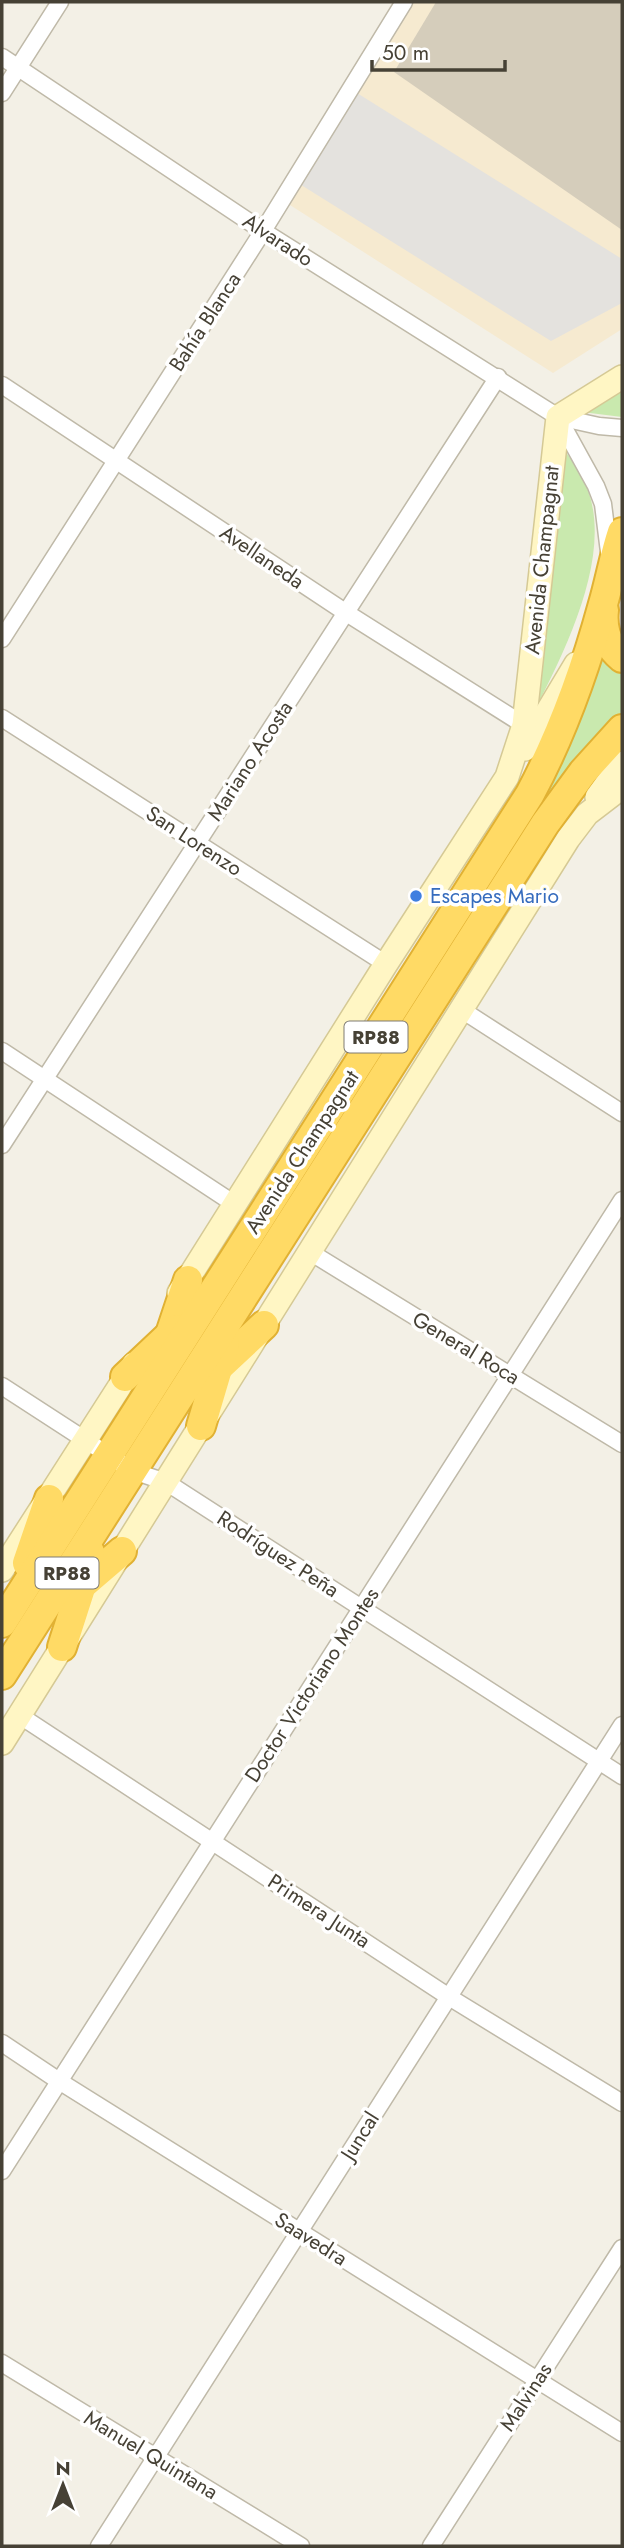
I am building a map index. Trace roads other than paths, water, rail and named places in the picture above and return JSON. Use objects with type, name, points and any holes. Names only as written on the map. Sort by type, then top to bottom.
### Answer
[{"type":"highway","name":"Avenida Champagnat","points":[[5,1617],[60,1508],[137,1384],[213,1293],[530,794],[563,724],[595,631],[622,532]]},
{"type":"highway","name":"RP88","points":[[606,593],[605,633],[609,643],[622,658]]},
{"type":"highway","name":"Avenida Champagnat","points":[[2,1675],[545,824],[582,774],[622,729]]},
{"type":"highway","points":[[170,1334],[188,1280]]},
{"type":"highway","points":[[137,1384],[170,1334],[213,1293]]},
{"type":"highway","points":[[201,1426],[236,1308]]},
{"type":"highway","points":[[174,1407],[264,1325]]},
{"type":"highway","points":[[2,1584],[60,1508]]},
{"type":"highway","points":[[62,1647],[82,1585],[95,1531]]},
{"type":"highway","points":[[34,1624],[122,1550]]},
{"type":"highway","points":[[5,1617],[15,1566]]},
{"type":"street","points":[[2,93],[60,2]]},
{"type":"street","name":"Bahía Blanca","points":[[2,639],[263,231],[404,2]]},
{"type":"street","name":"Alvarado","points":[[2,57],[263,231],[558,417],[622,428]]},
{"type":"street","name":"Mariano Acosta","points":[[2,1144],[498,377]]},
{"type":"street","points":[[558,417],[622,377]]},
{"type":"street","name":"Avellaneda","points":[[2,385],[345,612],[524,724]]},
{"type":"street","name":"Alvarado","points":[[558,417],[588,468],[603,504],[609,543],[606,593]]},
{"type":"street","name":"Avenida Champagnat","points":[[507,777],[524,724],[558,417]]},
{"type":"street","name":"Avenida Champagnat","points":[[137,1384],[188,1280],[507,777],[595,631]]},
{"type":"street","name":"San Lorenzo","points":[[2,718],[386,964]]},
{"type":"street","points":[[2,1743],[577,826],[622,763]]},
{"type":"street","points":[[577,826],[606,797],[622,787]]},
{"type":"street","points":[[462,1010],[622,1113]]},
{"type":"street","points":[[2,1051],[236,1205]]},
{"type":"street","name":"Doctor Victoriano Montes","points":[[2,2171],[622,1200]]},
{"type":"street","name":"General Roca","points":[[310,1252],[622,1444]]},
{"type":"street","name":"Rodríguez Peña","points":[[2,1386],[132,1471],[166,1482],[622,1776]]},
{"type":"street","name":"Primera Junta","points":[[19,1715],[449,1997],[622,2103]]},
{"type":"street","name":"Juncal","points":[[99,2546],[622,1725]]},
{"type":"street","name":"Saavedra","points":[[2,2043],[622,2433]]},
{"type":"street","name":"Malvinas","points":[[431,2546],[622,2248]]},
{"type":"street","name":"Manuel Quintana","points":[[2,2364],[301,2546]]},
{"type":"place","name":"Escapes Mario","points":[[416,896]]}]
